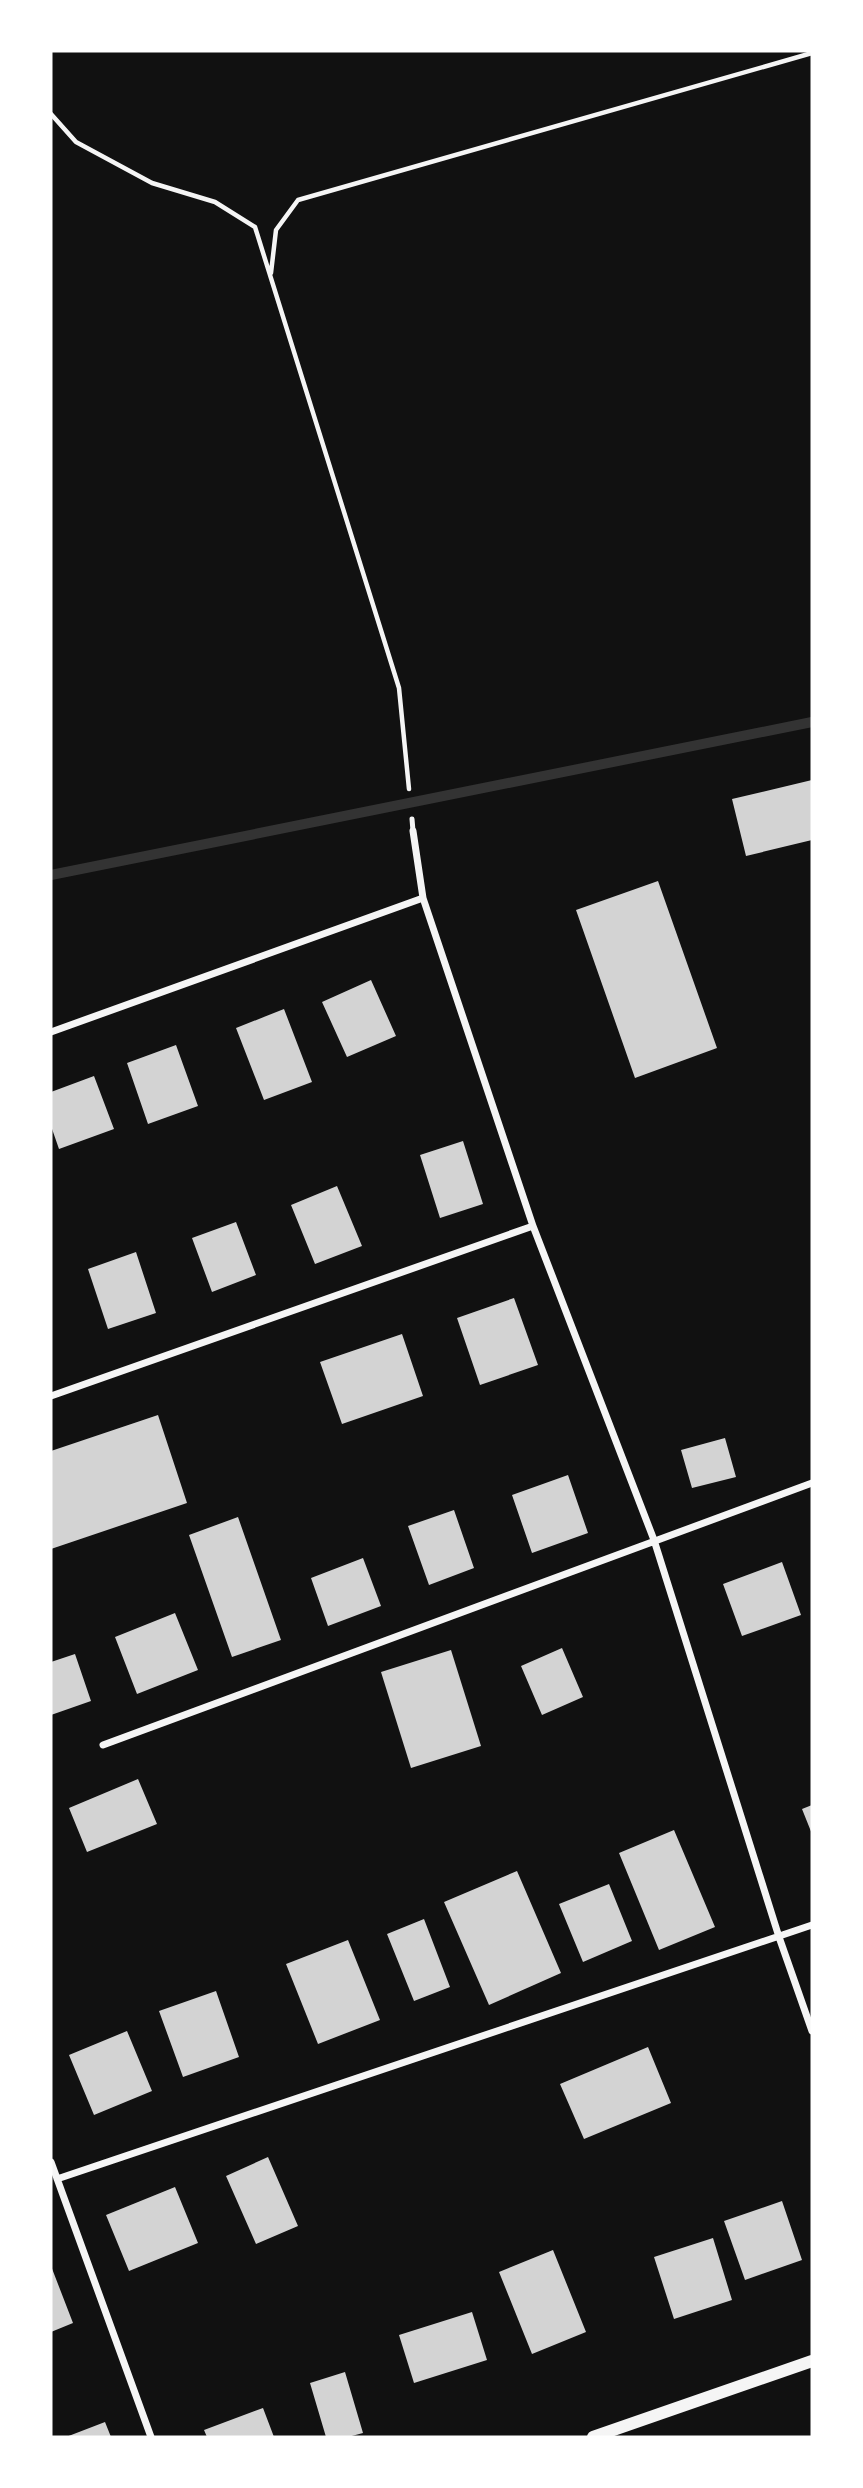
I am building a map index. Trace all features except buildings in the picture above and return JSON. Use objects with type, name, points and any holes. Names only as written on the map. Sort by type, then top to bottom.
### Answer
[{"type":"street","points":[[412,831],[423,898],[533,1226],[654,1540],[779,1937],[812,2031]]},
{"type":"street","points":[[51,1031],[423,898]]},
{"type":"street","points":[[51,1396],[533,1226]]},
{"type":"street","points":[[103,1745],[812,1483]]},
{"type":"street","points":[[57,2179],[812,1925]]},
{"type":"street","points":[[51,2162],[151,2437]]},
{"type":"street","points":[[593,2437],[812,2361]]},
{"type":"lane","points":[[412,819],[412,831]]},
{"type":"path","points":[[271,277],[276,230],[298,200],[812,52]]},
{"type":"path","points":[[51,114],[76,142],[152,183],[215,202],[255,227],[399,688],[409,789]]},
{"type":"waterway","points":[[51,875],[812,722]]}]
